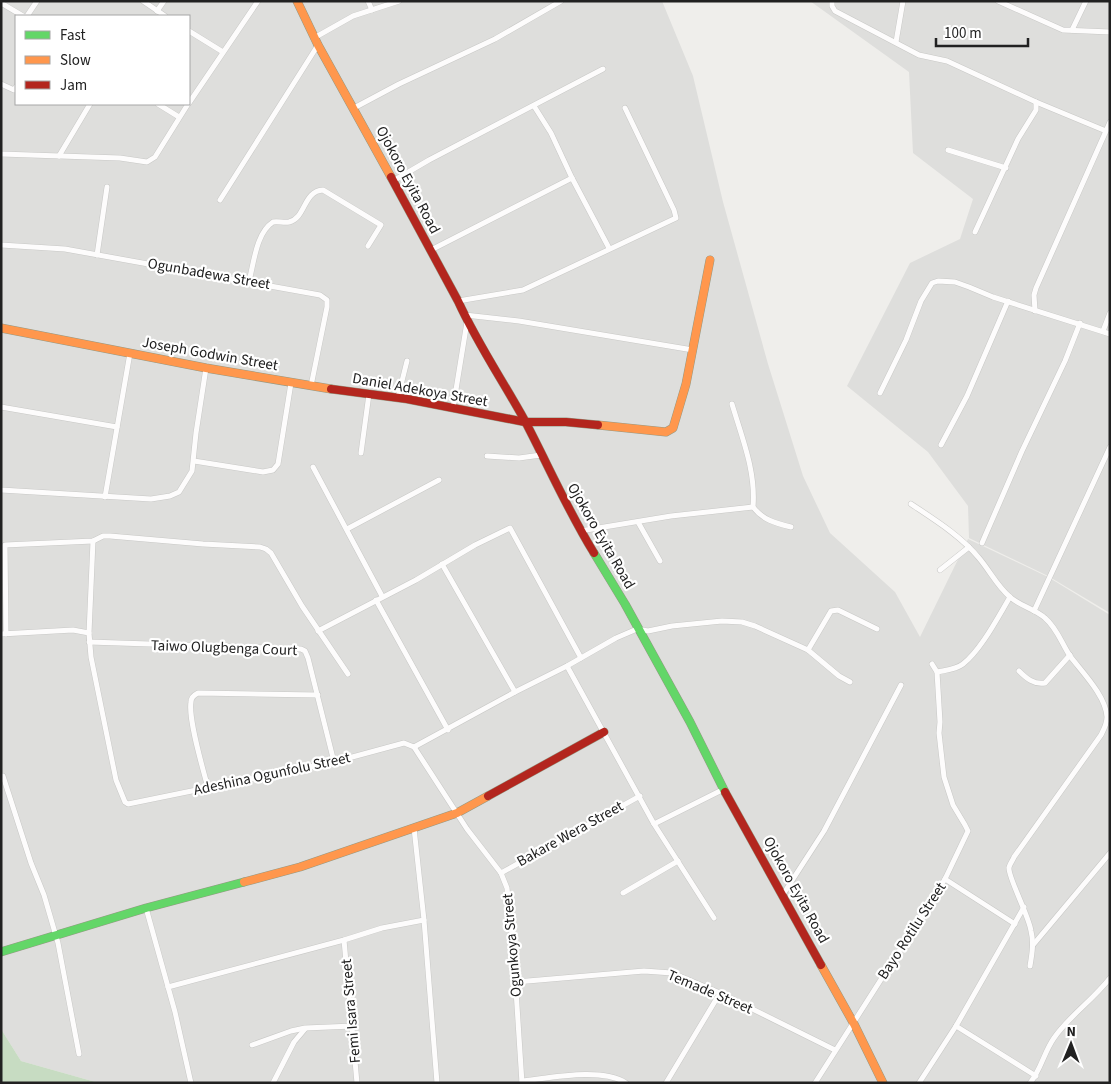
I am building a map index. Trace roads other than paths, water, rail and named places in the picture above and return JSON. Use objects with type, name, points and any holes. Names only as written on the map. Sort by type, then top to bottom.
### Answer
[{"type":"street","points":[[26,15],[37,1]]},
{"type":"street","points":[[143,1],[163,15]]},
{"type":"street","points":[[157,11],[164,1]]},
{"type":"street","points":[[190,100],[258,1]]},
{"type":"street","name":"Ojokoro Eyita Road","points":[[296,1],[466,318],[525,422],[580,531],[625,604],[637,629],[690,722],[782,896],[854,1024],[883,1083]]},
{"type":"street","points":[[368,1],[372,10]]},
{"type":"street","points":[[220,200],[316,41],[353,16],[399,1]]},
{"type":"street","points":[[354,108],[399,84],[495,39],[562,1]]},
{"type":"street","points":[[832,1],[835,11],[918,55],[947,61],[1036,102],[1106,131]]},
{"type":"street","points":[[896,42],[904,1]]},
{"type":"street","points":[[998,1],[1063,30],[1110,32]]},
{"type":"street","points":[[1072,30],[1086,1]]},
{"type":"street","points":[[1,3],[23,15]]},
{"type":"street","points":[[190,32],[223,52]]},
{"type":"street","points":[[393,181],[603,69]]},
{"type":"street","points":[[1,84],[10,89],[15,88]]},
{"type":"street","points":[[975,232],[1018,140],[1036,110],[1036,102]]},
{"type":"street","points":[[59,156],[89,105]]},
{"type":"street","points":[[160,105],[179,117]]},
{"type":"street","points":[[1,154],[120,158],[147,162],[155,157],[187,105]]},
{"type":"street","points":[[534,106],[551,133],[572,178],[609,248]]},
{"type":"street","points":[[458,301],[523,290],[674,219],[676,216],[625,108]]},
{"type":"street","points":[[1035,311],[1034,295],[1036,288],[1110,122]]},
{"type":"street","points":[[948,150],[1006,168]]},
{"type":"street","points":[[431,250],[572,178]]},
{"type":"street","points":[[96,255],[107,187]]},
{"type":"street","points":[[249,281],[258,245],[264,232],[273,222],[289,222],[295,219],[312,194],[318,190],[323,190],[381,225],[368,246]]},
{"type":"street","name":"Ogunbadewa Street","points":[[1,245],[42,246],[320,295],[327,300],[328,307],[311,386]]},
{"type":"street","points":[[453,408],[466,318],[520,321],[693,350],[710,260]]},
{"type":"street","points":[[880,393],[906,340],[917,310],[932,283],[938,281],[955,282],[1035,311],[1080,323],[1110,334]]},
{"type":"street","points":[[941,445],[967,396],[1008,301]]},
{"type":"street","points":[[1103,331],[1110,313]]},
{"type":"street","points":[[982,544],[1022,451],[1065,361],[1080,323]]},
{"type":"street","points":[[1,328],[130,353]]},
{"type":"street","name":"Daniel Adekoya Street","points":[[311,386],[398,398],[525,422],[566,422],[666,432],[671,430],[676,420],[693,350]]},
{"type":"street","name":"Joseph Godwin Street","points":[[105,497],[130,353],[311,386]]},
{"type":"street","points":[[398,398],[407,361]]},
{"type":"street","points":[[1,490],[151,499],[170,496],[179,492],[192,472],[206,368]]},
{"type":"street","points":[[194,461],[263,472],[273,470],[278,464],[280,456],[291,383]]},
{"type":"street","points":[[361,453],[369,394]]},
{"type":"street","points":[[732,404],[750,463],[754,492],[753,507],[769,521],[791,527]]},
{"type":"street","points":[[1,407],[117,427]]},
{"type":"street","points":[[1034,610],[1110,447]]},
{"type":"street","points":[[487,456],[519,458],[541,455]]},
{"type":"street","points":[[313,467],[382,596]]},
{"type":"street","points":[[347,529],[439,480]]},
{"type":"street","points":[[911,504],[969,547],[1010,597],[1024,607],[1034,610],[1046,618],[1070,656],[1096,690],[1105,708],[1108,726],[1014,857],[1009,867],[1013,883],[1032,931],[1033,945],[1030,966]]},
{"type":"street","points":[[580,531],[686,514],[753,507]]},
{"type":"street","points":[[638,522],[660,561]]},
{"type":"street","points":[[318,631],[382,596],[416,580],[475,545],[510,528],[581,658]]},
{"type":"street","points":[[89,632],[73,630],[4,634],[5,545],[93,541],[103,536],[110,536],[266,549],[272,553],[318,631],[348,674]]},
{"type":"street","points":[[89,642],[93,541]]},
{"type":"street","points":[[940,570],[969,547]]},
{"type":"street","points":[[442,564],[515,692]]},
{"type":"street","points":[[932,664],[937,672],[954,669],[963,664],[980,644],[1010,597]]},
{"type":"street","points":[[376,600],[448,730]]},
{"type":"street","points":[[808,650],[831,611],[838,610],[877,629]]},
{"type":"street","points":[[414,747],[637,629],[648,631],[672,626],[722,621],[742,622],[808,650],[839,676],[850,682]]},
{"type":"street","name":"Taiwo Olugbenga Court","points":[[89,642],[301,649],[308,658],[334,762]]},
{"type":"street","name":"Adeshina Ogunfolu Street","points":[[89,642],[116,780],[125,802],[128,804],[334,762],[404,744],[414,747]]},
{"type":"street","points":[[1019,671],[1030,681],[1042,684],[1070,656]]},
{"type":"street","points":[[567,666],[654,824],[714,918]]},
{"type":"street","name":"Bayo Rotilu Street","points":[[816,1083],[835,1050],[854,1024],[945,879],[965,836],[967,829],[950,798],[940,755],[937,672]]},
{"type":"street","points":[[782,896],[824,830],[901,685]]},
{"type":"street","points":[[208,788],[192,717],[191,701],[194,696],[198,693],[318,695]]},
{"type":"street","points":[[1,952],[146,908],[300,867],[457,813],[604,732]]},
{"type":"street","name":"Ogunkoya Street","points":[[414,747],[457,813],[501,873],[507,888],[516,982],[522,1082]]},
{"type":"street","points":[[3,776],[31,863],[44,895],[56,936],[79,1054]]},
{"type":"street","points":[[654,824],[724,789]]},
{"type":"street","name":"Bakare Wera Street","points":[[501,873],[640,796]]},
{"type":"street","points":[[414,828],[424,920],[437,1083]]},
{"type":"street","points":[[1033,945],[1110,853]]},
{"type":"street","points":[[623,892],[678,861]]},
{"type":"street","points":[[945,879],[1015,924]]},
{"type":"street","points":[[919,1083],[956,1026],[1024,907]]},
{"type":"street","points":[[146,908],[191,1083]]},
{"type":"street","points":[[168,988],[382,928],[424,920]]},
{"type":"street","name":"Femi Isara Street","points":[[344,940],[357,1083]]},
{"type":"street","name":"Temade Street","points":[[516,982],[644,971],[672,973],[720,993],[835,1050]]},
{"type":"street","points":[[1030,1083],[1036,1076],[1043,1057],[1054,1037],[1108,985],[1110,978]]},
{"type":"street","points":[[666,1083],[720,993]]},
{"type":"street","points":[[252,1046],[291,1031],[306,1028],[353,1026]]},
{"type":"street","points":[[956,1026],[1036,1076]]},
{"type":"street","points":[[273,1083],[294,1042],[306,1028]]},
{"type":"street","points":[[522,1082],[596,1074],[609,1075],[626,1083]]}]
